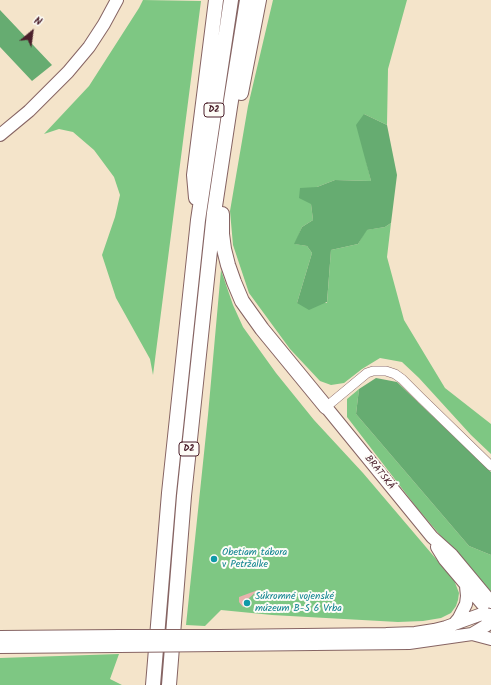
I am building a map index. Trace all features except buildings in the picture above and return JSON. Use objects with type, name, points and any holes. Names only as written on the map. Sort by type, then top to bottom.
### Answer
[{"type":"highway","points":[[210,0],[214,14]]},
{"type":"highway","points":[[198,220],[194,175],[216,0]]},
{"type":"highway","name":"D2","points":[[154,685],[169,493],[198,220],[232,0]]},
{"type":"highway","name":"D2","points":[[169,685],[184,496],[214,213],[247,0]]},
{"type":"highway","points":[[259,0],[238,110],[222,215],[224,250],[234,282],[242,301],[262,329],[326,407]]},
{"type":"main road","points":[[0,134],[29,111],[68,72],[89,47],[104,24],[116,0]]},
{"type":"main road","name":"BRATSKÁ","points":[[326,407],[432,537],[452,555],[490,603]]},
{"type":"main road","name":"BRATSKÁ","points":[[432,537],[445,560],[491,615]]},
{"type":"main road","points":[[454,624],[459,618],[466,604],[466,586]]},
{"type":"main road","points":[[220,640],[415,633],[446,627],[479,615],[491,615]]},
{"type":"main road","points":[[0,647],[120,641],[220,640],[409,643],[472,634],[487,625],[491,619]]},
{"type":"main road","points":[[472,634],[491,639]]},
{"type":"main road","points":[[0,637],[120,641]]},
{"type":"street","points":[[326,407],[367,373],[373,370],[386,371],[402,379],[491,466]]},
{"type":"green space","points":[[143,0],[201,1],[153,375],[150,359],[116,298],[102,255],[115,217],[120,195],[114,177],[94,150],[73,132],[59,129],[44,134],[89,86]]},
{"type":"green space","points":[[273,0],[407,0],[388,69],[387,125],[364,114],[365,156],[371,181],[335,180],[317,187],[311,204],[313,220],[302,227],[295,244],[307,246],[312,253],[297,303],[327,303],[331,250],[358,244],[366,230],[385,227],[391,223],[387,257],[404,320],[445,388],[491,424],[491,454],[402,362],[380,358],[362,369],[344,383],[331,385],[320,381],[290,349],[249,293],[233,245],[230,211],[248,106]]},
{"type":"green space","points":[[0,10],[52,65],[32,81],[0,47]]},
{"type":"green space","points":[[364,114],[387,125],[397,175],[391,223],[385,227],[367,230],[358,244],[331,250],[327,302],[309,310],[297,303],[312,253],[307,246],[294,244],[302,227],[313,220],[311,204],[299,198],[300,188],[317,187],[335,180],[371,181],[356,125]]},
{"type":"green space","points":[[221,270],[233,305],[243,327],[276,373],[314,420],[363,473],[454,580],[459,593],[456,606],[451,613],[441,618],[423,621],[398,622],[272,615],[221,610],[205,626],[186,625],[208,415]]},
{"type":"green space","points":[[376,378],[397,382],[491,472],[491,555],[469,546],[356,414],[359,389]]},
{"type":"green space","points":[[359,389],[356,414],[469,546],[491,555],[491,595],[417,508],[347,417],[347,399]]},
{"type":"green space","points":[[119,654],[110,679],[122,685],[0,685],[0,658]]},
{"type":"place","name":"Obetiam tábora v Petržalke","points":[[214,559]]},
{"type":"place","name":"Súkromné vojenské múzeum B-S 6 Vrba","points":[[247,603]]}]
